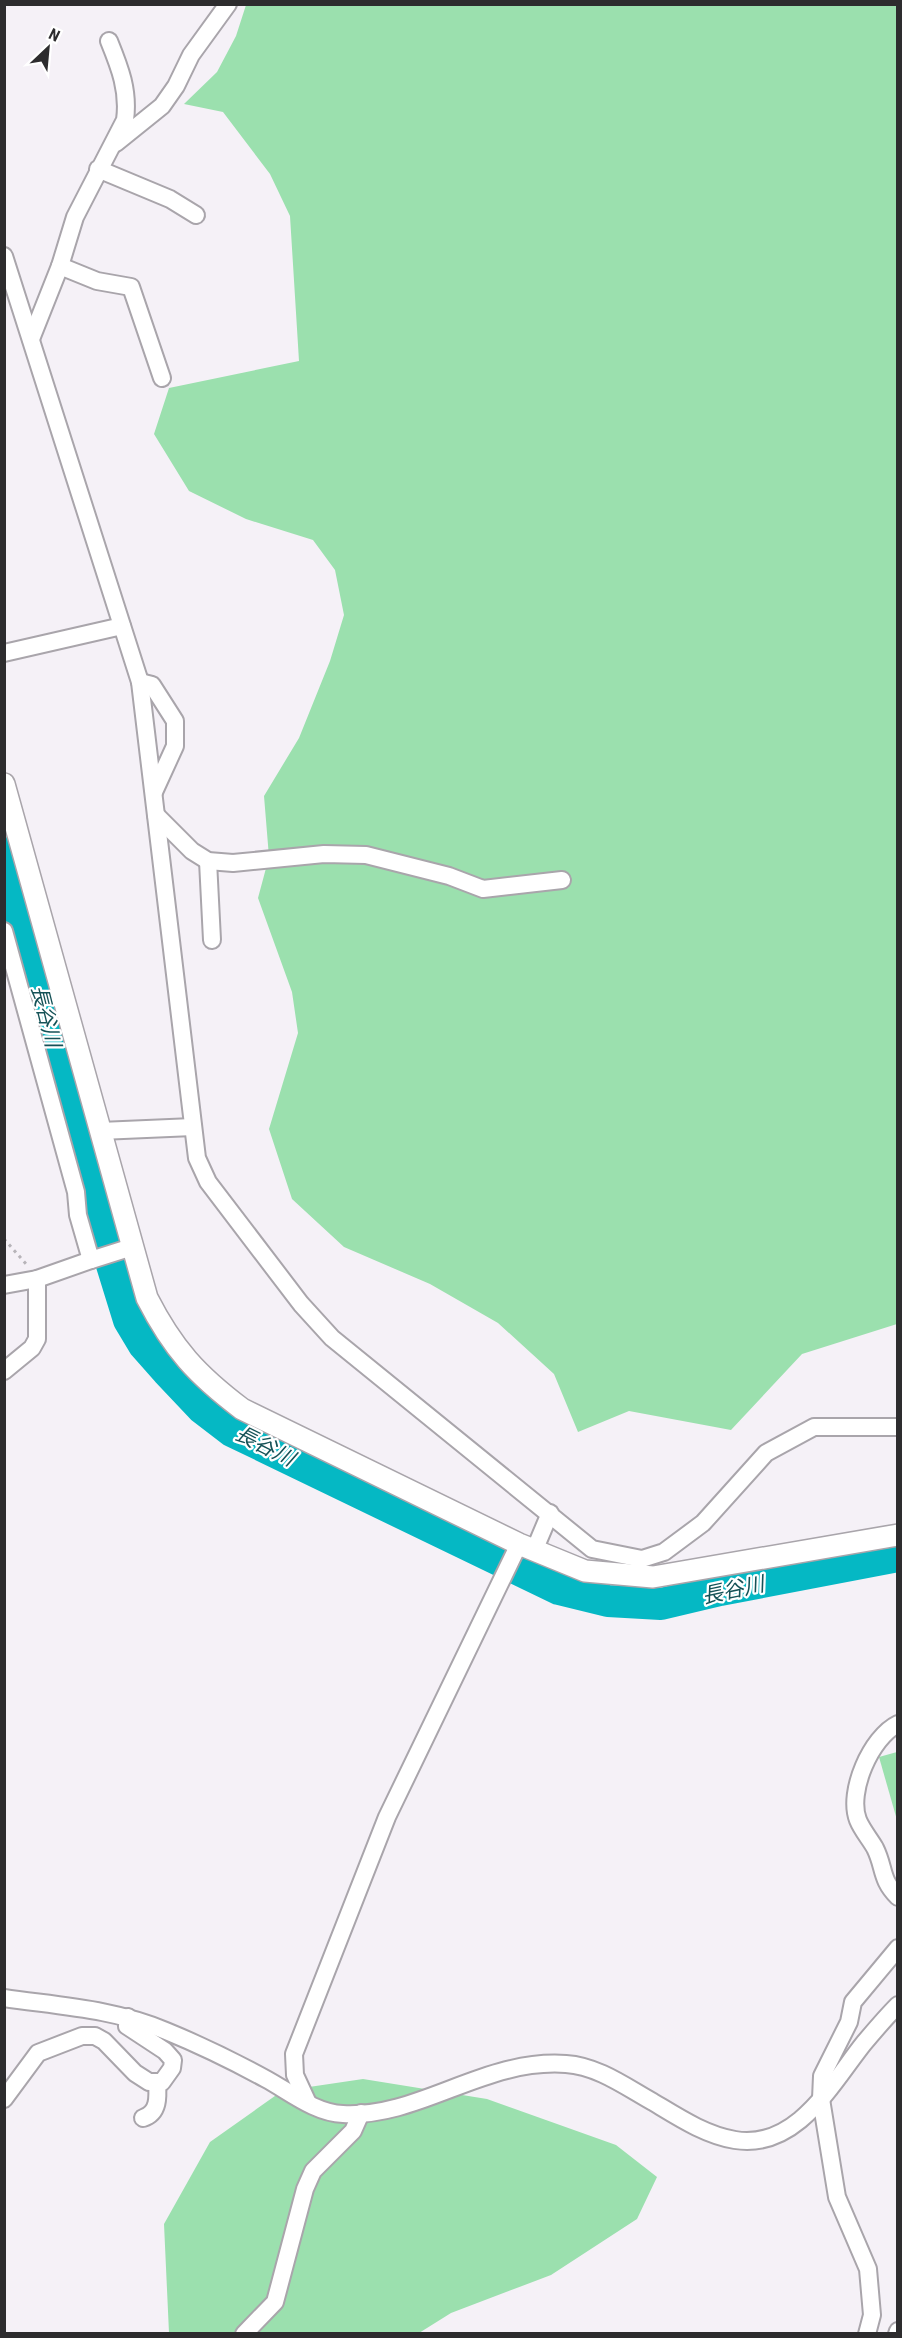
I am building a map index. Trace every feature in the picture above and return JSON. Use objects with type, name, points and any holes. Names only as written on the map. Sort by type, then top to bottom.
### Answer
[{"type":"street","points":[[110,147],[162,106],[176,86],[191,55],[228,4]]},
{"type":"street","points":[[31,339],[60,266],[75,217],[125,120],[127,104],[124,81],[110,41]]},
{"type":"street","points":[[99,169],[170,200],[196,215]]},
{"type":"street","points":[[4,256],[140,682],[197,1158],[208,1182],[301,1304],[332,1338],[592,1549],[642,1559],[664,1552],[702,1523],[766,1453],[814,1427],[897,1427]]},
{"type":"street","points":[[60,266],[97,281],[131,287],[162,378]]},
{"type":"street","points":[[4,653],[122,626]]},
{"type":"street","points":[[140,682],[152,685],[175,721],[175,746],[153,794]]},
{"type":"street","points":[[4,784],[147,1298],[163,1329],[191,1367],[215,1389],[242,1409],[526,1547],[585,1571],[653,1577],[897,1535]]},
{"type":"street","points":[[156,815],[192,851],[208,861],[233,863],[324,854],[366,855],[449,876],[483,889],[562,880]]},
{"type":"street","points":[[208,861],[212,940]]},
{"type":"street","points":[[4,931],[76,1192],[78,1215],[91,1260]]},
{"type":"street","points":[[100,1131],[194,1127]]},
{"type":"street","points":[[4,1285],[41,1278],[132,1247]]},
{"type":"street","points":[[4,1371],[32,1348],[37,1339],[41,1278]]},
{"type":"street","points":[[308,2103],[295,2075],[294,2054],[387,1817],[526,1547],[550,1514]]},
{"type":"street","points":[[897,1724],[880,1736],[868,1755],[856,1800],[857,1819],[875,1849],[886,1885],[897,1898]]},
{"type":"street","points":[[867,2334],[872,2315],[868,2269],[837,2197],[821,2099],[822,2076],[849,2022],[853,2002],[897,1948]]},
{"type":"street","points":[[4,1998],[128,2017],[212,2051],[308,2103],[342,2114],[361,2113],[415,2102],[499,2070],[534,2062],[570,2064],[597,2071],[682,2119],[711,2133],[736,2140],[764,2138],[793,2126],[821,2099],[897,2005]]},
{"type":"street","points":[[4,2099],[38,2053],[82,2037],[95,2036],[104,2041],[135,2073],[149,2082],[162,2082],[172,2068],[172,2060],[165,2051],[127,2026],[128,2017]]},
{"type":"street","points":[[143,2118],[151,2115],[156,2107],[157,2082]]},
{"type":"street","points":[[244,2334],[275,2302],[305,2189],[314,2171],[352,2131],[361,2113]]},
{"type":"path","points":[[4,1239],[41,1278]]},
{"type":"green space","points":[[246,5],[897,5],[897,1324],[802,1354],[731,1430],[629,1411],[578,1432],[554,1374],[498,1323],[430,1284],[344,1247],[292,1199],[269,1129],[298,1033],[292,992],[258,898],[269,857],[264,796],[299,738],[330,661],[344,615],[335,570],[313,540],[246,519],[189,491],[154,434],[169,388],[299,361],[290,216],[270,174],[223,112],[184,104],[217,72],[236,36]]},
{"type":"green space","points":[[898,1752],[897,1820],[879,1757]]},
{"type":"green space","points":[[363,2079],[487,2099],[616,2145],[657,2177],[637,2219],[551,2275],[451,2313],[419,2333],[169,2333],[164,2224],[210,2142],[282,2091]]},
{"type":"waterway","name":"長谷川","points":[[4,853],[99,1223],[129,1320],[144,1345],[202,1408],[232,1431],[559,1589],[608,1601],[661,1604],[720,1590],[898,1556]]}]
